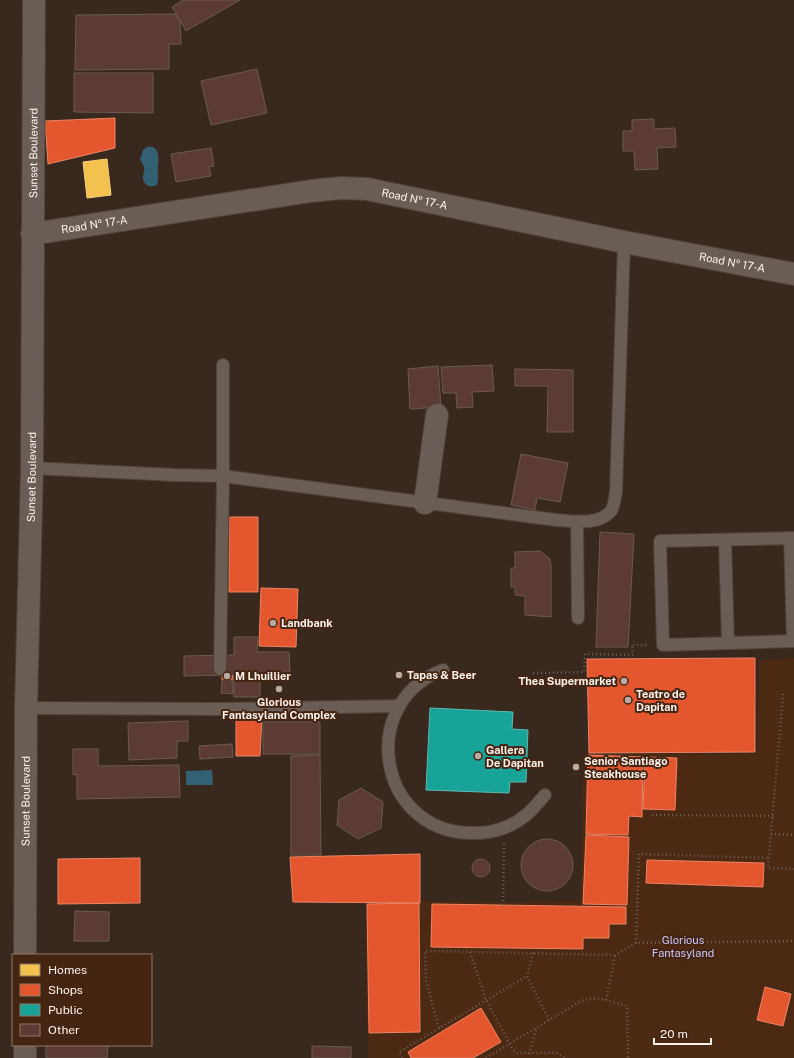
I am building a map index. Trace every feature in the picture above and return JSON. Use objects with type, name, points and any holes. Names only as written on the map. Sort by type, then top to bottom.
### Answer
[{"type":"street","name":"Sunset Boulevard","points":[[25,954],[26,708],[32,468],[34,0]]},
{"type":"street","name":"Road № 17-A","points":[[32,234],[311,191],[341,188],[368,189],[624,242],[794,274]]},
{"type":"street","points":[[426,503],[437,415]]},
{"type":"street","points":[[25,1046],[25,1058]]},
{"type":"lane","points":[[32,468],[175,476],[223,476],[577,522],[597,520],[611,510],[616,492],[624,242]]},
{"type":"lane","points":[[220,668],[223,365]]},
{"type":"lane","points":[[577,522],[578,618]]},
{"type":"lane","points":[[792,538],[793,641],[663,645],[660,541],[792,538]]},
{"type":"lane","points":[[725,540],[728,643]]},
{"type":"lane","points":[[443,670],[432,674],[414,688],[399,706],[390,728],[387,751],[391,774],[400,795],[416,813],[435,826],[458,833],[481,834],[504,828],[527,815],[544,795]]},
{"type":"lane","points":[[26,708],[219,709],[399,706]]},
{"type":"path","points":[[532,673],[584,672],[585,654],[633,654],[632,645],[663,645]]},
{"type":"path","points":[[783,694],[768,868],[794,869]]},
{"type":"path","points":[[652,815],[773,816]]},
{"type":"path","points":[[503,905],[504,828]]},
{"type":"path","points":[[771,834],[794,835]]},
{"type":"path","points":[[636,943],[639,854],[769,858]]},
{"type":"path","points":[[439,1028],[426,980],[425,951],[615,955],[636,943],[794,941]]},
{"type":"path","points":[[470,952],[486,1000],[515,1052],[529,1054],[557,1053],[565,1058]]},
{"type":"path","points":[[533,953],[527,976],[549,1020]]},
{"type":"path","points":[[606,1000],[615,955]]},
{"type":"path","points":[[402,1058],[399,1052],[527,976]]},
{"type":"path","points":[[486,1058],[579,1002],[596,998],[626,1006],[628,1058]]},
{"type":"path","points":[[529,1054],[537,1027]]},
{"type":"shaded area","name":"Glorious Fantasyland","points":[[794,658],[794,1058],[368,1058],[365,900],[503,902],[580,901],[584,754],[757,754],[759,660]]},
{"type":"water","points":[[147,147],[156,149],[158,155],[158,182],[155,186],[148,186],[143,180],[144,166],[140,159],[143,150]]},
{"type":"water","points":[[212,770],[213,785],[186,785],[186,771]]},
{"type":"building: Homes","points":[[107,159],[111,195],[87,198],[83,162]]},
{"type":"building: Shops","points":[[115,118],[115,148],[48,164],[45,121]]},
{"type":"building: Shops","points":[[229,517],[258,517],[258,592],[229,592]]},
{"type":"building: Shops","points":[[261,588],[298,589],[296,647],[259,646]]},
{"type":"building: Shops","points":[[755,658],[755,752],[589,753],[587,659]]},
{"type":"building: Shops","name":"M Lhuillier","points":[[222,673],[233,673],[233,680],[222,680]]},
{"type":"building: Shops","points":[[236,717],[262,717],[260,756],[236,756]]},
{"type":"building: Shops","points":[[588,755],[643,757],[642,817],[629,816],[628,835],[586,834]]},
{"type":"building: Shops","points":[[645,757],[677,758],[675,810],[643,809]]},
{"type":"building: Shops","points":[[586,835],[629,837],[627,905],[583,904]]},
{"type":"building: Shops","points":[[420,854],[420,903],[293,902],[290,857]]},
{"type":"building: Shops","points":[[140,858],[140,903],[58,904],[58,859]]},
{"type":"building: Shops","points":[[647,860],[764,863],[763,887],[646,883]]},
{"type":"building: Shops","points":[[419,903],[420,1032],[369,1033],[367,904]]},
{"type":"building: Shops","points":[[432,904],[626,907],[626,924],[609,924],[609,938],[583,938],[583,949],[431,947]]},
{"type":"building: Shops","points":[[765,987],[791,994],[783,1026],[757,1020]]},
{"type":"building: Shops","points":[[481,1008],[501,1042],[473,1058],[411,1058],[408,1052]]},
{"type":"building: Public","name":"Gallera De Dapitan","points":[[430,708],[513,712],[512,729],[528,730],[526,782],[510,782],[509,793],[426,790]]},
{"type":"building: Other","points":[[183,0],[240,0],[186,31],[172,7]]},
{"type":"building: Other","points":[[175,14],[180,21],[181,44],[169,44],[169,69],[75,70],[76,15]]},
{"type":"building: Other","points":[[257,69],[267,113],[211,125],[201,81]]},
{"type":"building: Other","points":[[74,73],[153,73],[153,113],[74,112]]},
{"type":"building: Other","points":[[654,119],[654,129],[675,128],[676,147],[657,148],[658,169],[635,170],[634,151],[623,151],[623,131],[632,131],[632,120]]},
{"type":"building: Other","points":[[211,148],[214,166],[209,167],[211,176],[176,182],[171,154]]},
{"type":"building: Other","points":[[492,365],[494,391],[472,392],[473,407],[457,408],[456,393],[443,393],[441,367]]},
{"type":"building: Other","points":[[438,366],[441,407],[410,409],[408,369]]},
{"type":"building: Other","points":[[515,369],[573,370],[573,432],[547,432],[548,386],[515,386]]},
{"type":"building: Other","points":[[521,454],[568,463],[560,502],[537,498],[535,510],[511,505]]},
{"type":"building: Other","points":[[600,532],[634,534],[628,647],[596,647]]},
{"type":"building: Other","points":[[540,551],[549,558],[551,563],[551,617],[525,615],[525,596],[515,595],[515,587],[511,587],[511,568],[515,568],[515,552]]},
{"type":"building: Other","points":[[234,637],[258,637],[257,652],[289,652],[290,672],[260,673],[260,697],[234,697],[234,675],[184,676],[184,656],[234,655]]},
{"type":"building: Other","points":[[222,680],[233,680],[233,694],[221,693]]},
{"type":"building: Other","points":[[188,721],[188,741],[177,741],[177,758],[129,760],[128,723]]},
{"type":"building: Other","points":[[263,722],[320,722],[320,754],[263,754]]},
{"type":"building: Other","points":[[232,744],[233,757],[200,759],[199,746]]},
{"type":"building: Other","points":[[73,749],[98,749],[98,766],[179,765],[180,797],[77,799],[77,774],[73,775]]},
{"type":"building: Other","points":[[320,755],[321,855],[291,855],[291,756]]},
{"type":"building: Other","points":[[361,788],[383,802],[381,828],[358,839],[337,825],[339,800]]},
{"type":"building: Other","points":[[547,839],[557,841],[565,847],[571,855],[573,865],[571,875],[565,883],[557,889],[547,891],[537,889],[529,883],[523,875],[521,865],[523,855],[529,847],[537,841]]},
{"type":"building: Other","points":[[477,859],[485,859],[490,864],[488,875],[485,877],[477,877],[472,872],[472,864]]},
{"type":"building: Other","points":[[75,911],[109,912],[109,941],[74,941]]},
{"type":"building: Other","points":[[46,1046],[108,1046],[107,1058],[46,1058]]},
{"type":"building: Other","points":[[312,1046],[351,1047],[351,1058],[312,1058]]},
{"type":"place","name":"Landbank","points":[[273,623]]},
{"type":"place","name":"Tapas & Beer","points":[[399,675]]},
{"type":"place","name":"M Lhuillier","points":[[227,676]]},
{"type":"place","name":"Thea Supermarket","points":[[624,681]]},
{"type":"place","name":"Glorious Fantasyland Complex","points":[[279,689]]},
{"type":"place","name":"Teatro de Dapitan","points":[[628,700]]},
{"type":"place","name":"Gallera De Dapitan","points":[[478,756]]},
{"type":"place","name":"Senior Santiago Steakhouse","points":[[576,767]]}]
